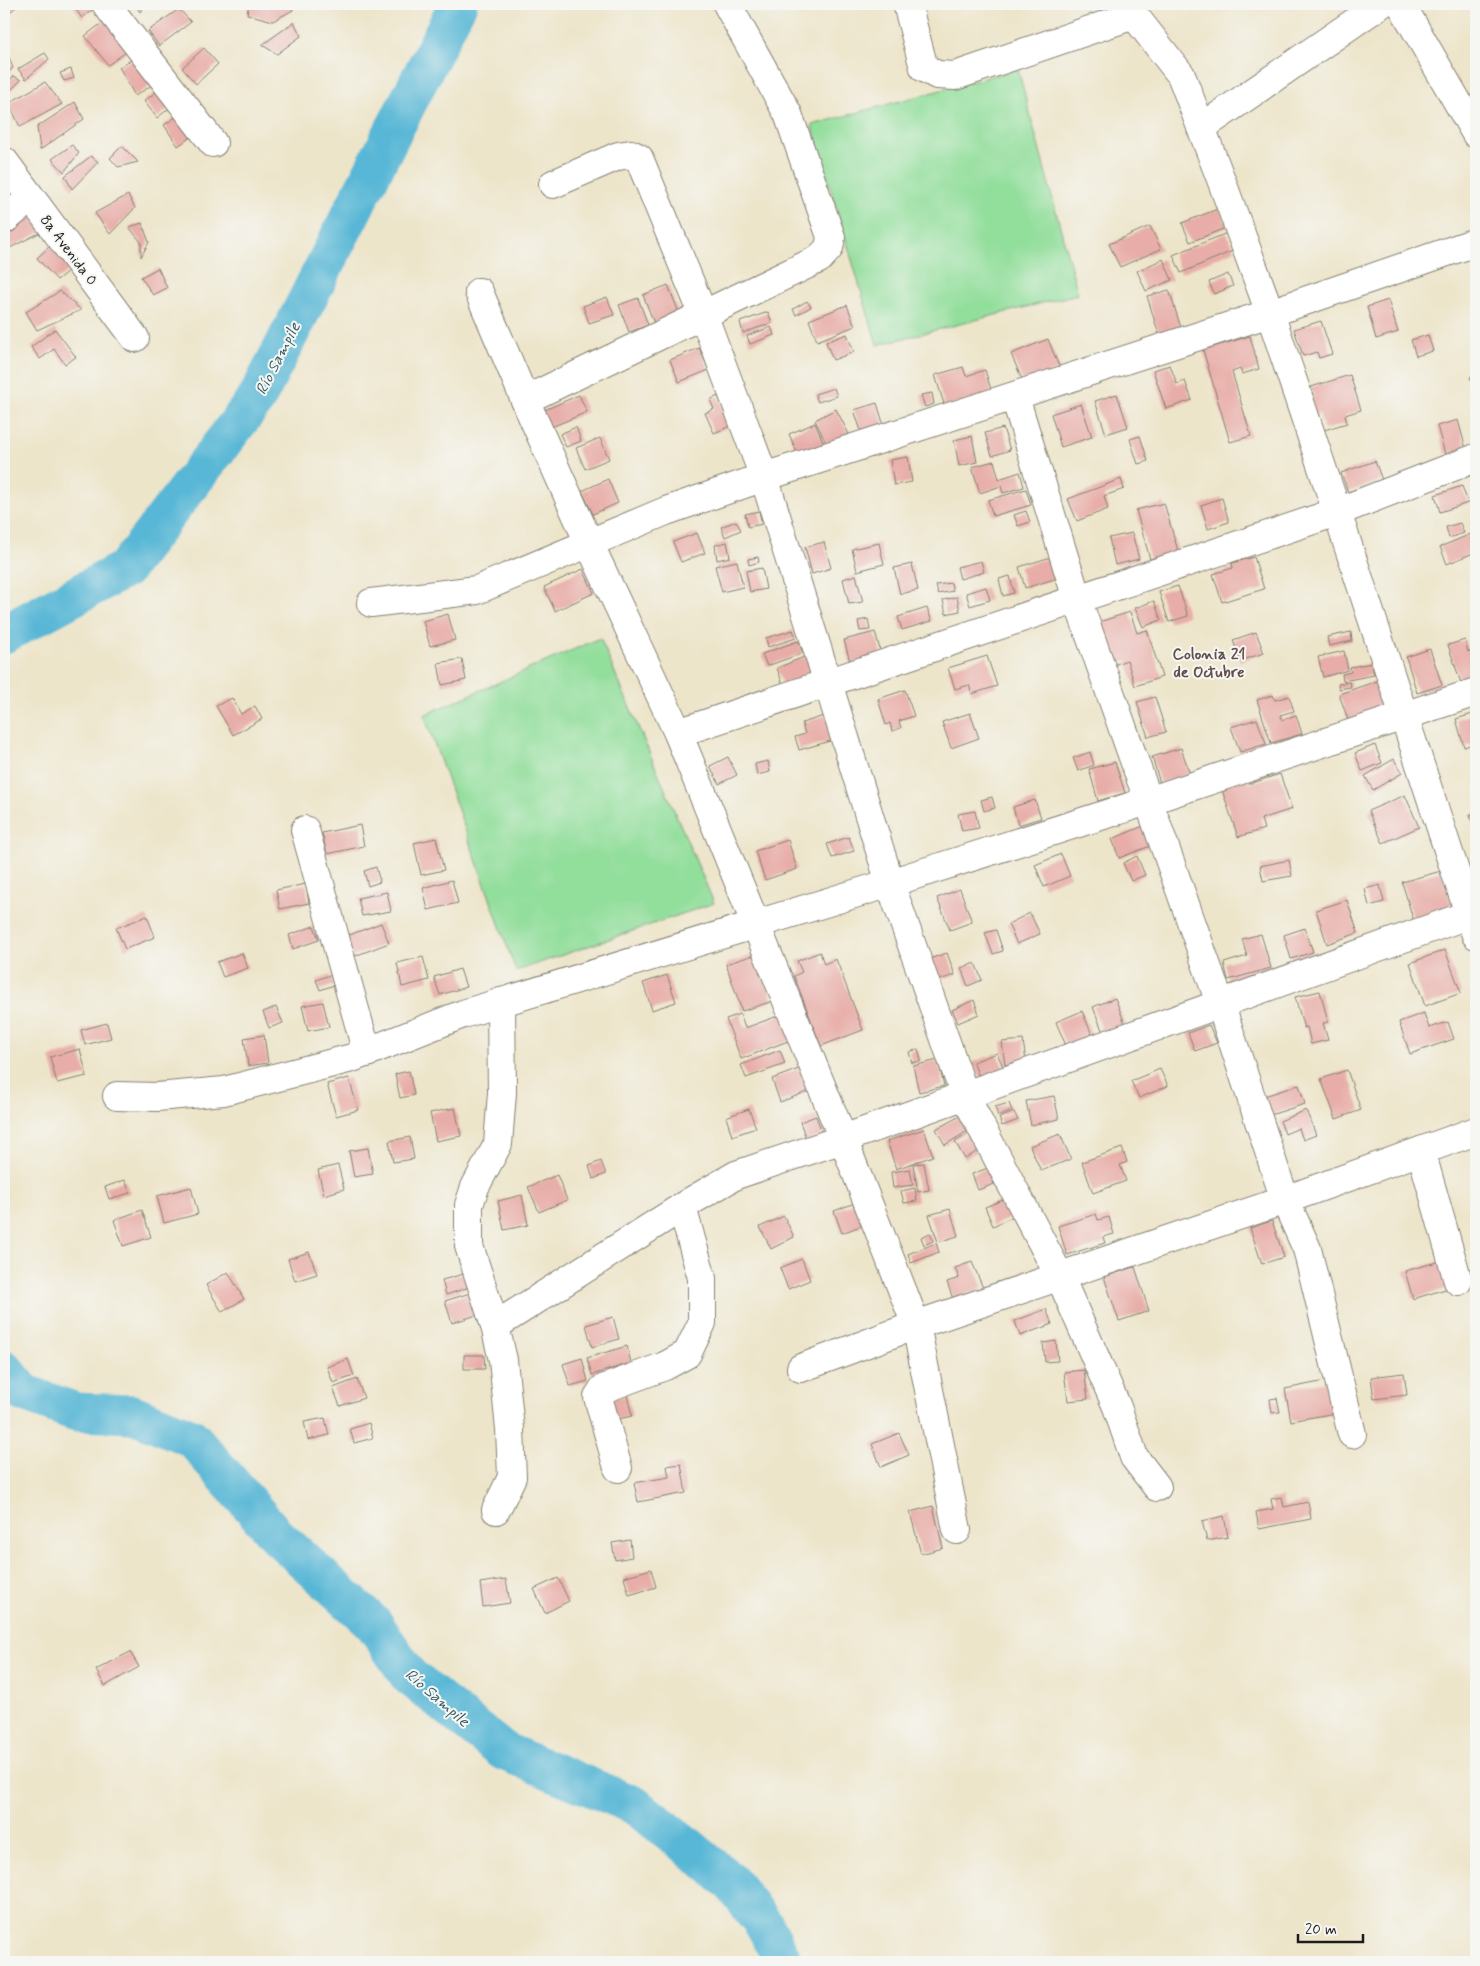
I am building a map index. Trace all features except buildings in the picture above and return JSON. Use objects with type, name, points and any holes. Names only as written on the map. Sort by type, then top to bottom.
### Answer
[{"type":"street","points":[[106,4],[213,143]]},
{"type":"street","points":[[525,400],[820,260],[829,248],[830,237],[788,114],[727,4]]},
{"type":"street","points":[[495,1326],[682,1207],[736,1175],[965,1096],[1220,1003],[1474,920],[1270,313],[1181,75],[1131,10],[955,76],[937,75],[924,68],[907,4]]},
{"type":"street","points":[[1201,128],[1381,4]]},
{"type":"street","points":[[1401,4],[1476,134]]},
{"type":"street","points":[[553,184],[618,156],[631,154],[639,158],[703,314],[764,477],[890,884],[965,1096],[1060,1277],[1117,1407],[1134,1457],[1157,1488]]},
{"type":"street","name":"8a Avenida O","points":[[4,161],[135,338]]},
{"type":"street","points":[[4,220],[31,198]]},
{"type":"street","points":[[371,603],[477,590],[666,510],[1270,313],[1476,242]]},
{"type":"street","points":[[479,292],[589,542],[678,733],[757,924],[916,1325],[957,1530]]},
{"type":"street","points":[[1015,397],[1077,599],[1220,1003],[1285,1200],[1307,1248],[1352,1434]]},
{"type":"street","points":[[678,733],[1337,512],[1476,458]]},
{"type":"street","points":[[118,1096],[157,1097],[224,1091],[367,1053],[463,1014],[890,884],[1476,692]]},
{"type":"street","points":[[305,830],[367,1053]]},
{"type":"street","points":[[496,1510],[512,1477],[510,1429],[503,1360],[495,1326],[470,1246],[469,1205],[475,1187],[498,1144],[502,1093],[501,1002]]},
{"type":"street","points":[[801,1368],[916,1325],[1285,1200],[1476,1131]]},
{"type":"street","points":[[1421,1151],[1458,1281]]},
{"type":"street","points":[[618,1468],[598,1397],[602,1389],[665,1366],[687,1354],[702,1323],[702,1278],[682,1207]]},
{"type":"green space","points":[[1018,69],[1078,294],[877,345],[812,125]]},
{"type":"green space","points":[[600,638],[714,903],[516,971],[424,715]]},
{"type":"waterway","name":"Río Sampile","points":[[4,634],[125,569],[257,398],[458,4]]},
{"type":"waterway","name":"Río Sampile","points":[[4,1369],[24,1393],[76,1412],[133,1414],[192,1438],[277,1536],[374,1624],[409,1676],[503,1751],[634,1805],[688,1846],[731,1882],[765,1926],[784,1962]]},
{"type":"district","name":"Colonia 21 de Octubre","points":[[1209,662]]}]
